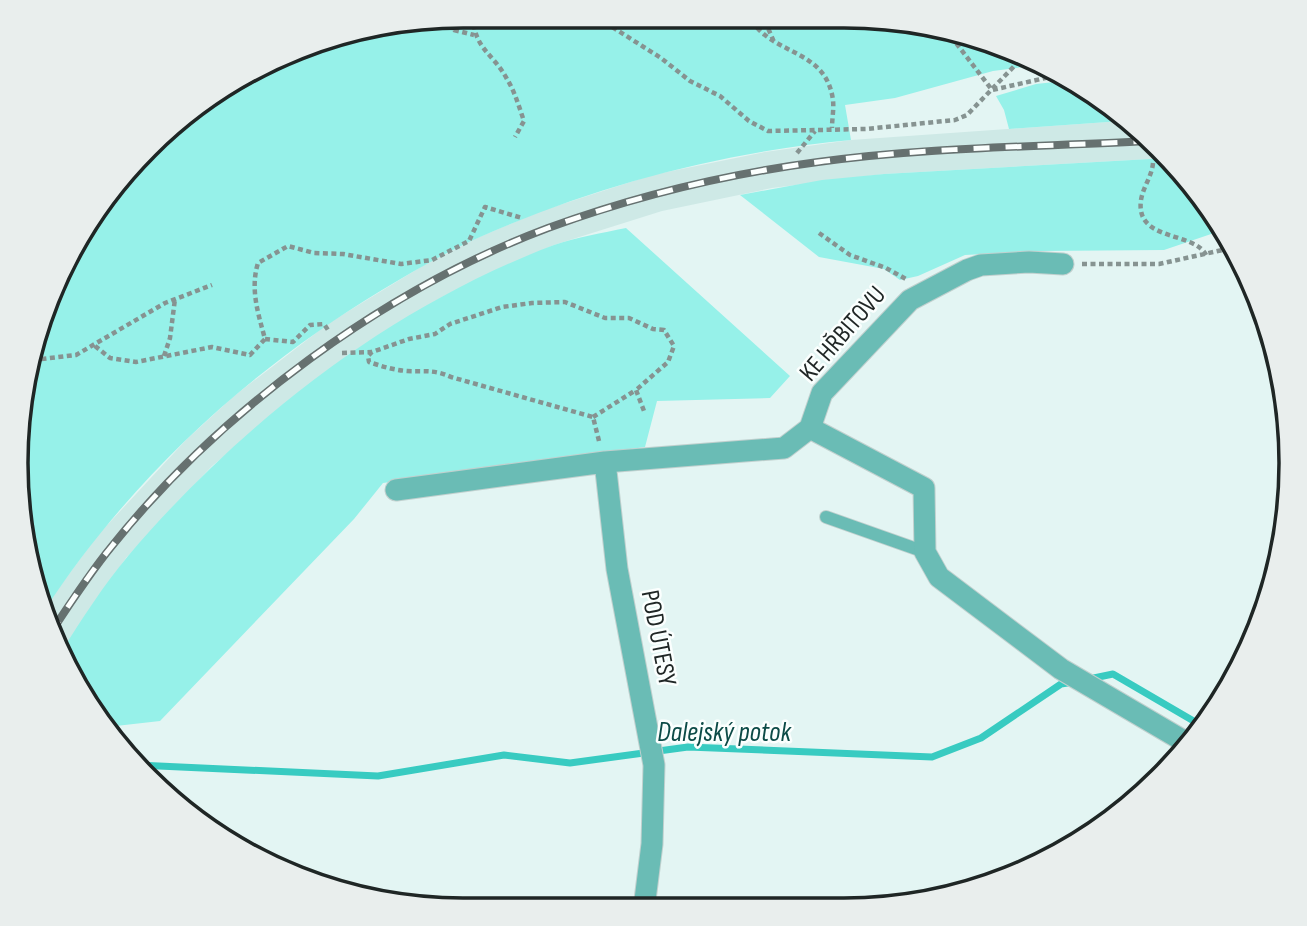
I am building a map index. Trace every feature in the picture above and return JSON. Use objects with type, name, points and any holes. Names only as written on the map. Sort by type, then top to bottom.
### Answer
[{"type":"street","name":"KE HŘBITOVU","points":[[810,428],[822,393],[910,300],[981,265],[1029,262],[1063,264]]},
{"type":"street","points":[[396,490],[605,462],[784,448],[810,428],[924,488],[925,552],[939,577],[1061,669],[1177,743]]},
{"type":"street","name":"POD ÚTESY","points":[[605,462],[617,569],[654,765],[652,844],[645,898]]},
{"type":"lane","points":[[826,517],[925,552]]},
{"type":"path","points":[[474,28],[474,35],[506,76],[518,103],[524,121],[515,137]]},
{"type":"path","points":[[614,28],[661,58],[690,81],[720,96],[749,121],[768,131],[866,129],[945,122],[967,115],[1016,64]]},
{"type":"path","points":[[757,28],[775,42],[812,61],[828,82],[832,100],[832,128]]},
{"type":"path","points":[[768,28],[775,42]]},
{"type":"path","points":[[454,30],[474,35]]},
{"type":"path","points":[[956,43],[992,90]]},
{"type":"path","points":[[992,90],[1046,78]]},
{"type":"path","points":[[797,153],[816,131]]},
{"type":"path","points":[[1153,163],[1141,200],[1146,219],[1154,229],[1198,244],[1207,255]]},
{"type":"path","points":[[265,339],[255,300],[254,275],[258,263],[288,246],[314,253],[343,254],[401,264],[432,260],[469,241],[485,207],[522,218]]},
{"type":"path","points":[[819,233],[850,255],[909,280],[921,294]]},
{"type":"path","points":[[1063,264],[1159,264],[1223,250]]},
{"type":"path","points":[[41,359],[76,355],[134,320],[175,299],[212,285]]},
{"type":"path","points":[[163,357],[170,338],[175,299]]},
{"type":"path","points":[[342,353],[372,352],[409,339],[435,334],[450,324],[502,307],[565,302],[606,318],[629,318],[653,329],[664,330],[674,346],[668,362],[636,390],[593,417],[450,377],[436,370],[384,368],[369,362],[368,356],[372,352]]},
{"type":"path","points":[[265,339],[293,342],[310,326],[324,324],[328,330]]},
{"type":"path","points":[[94,346],[110,358],[136,362],[212,347],[250,355],[265,339]]},
{"type":"path","points":[[636,390],[644,411]]},
{"type":"path","points":[[593,417],[605,462]]},
{"type":"shaded area","points":[[463,28],[872,29],[929,36],[957,43],[1023,67],[993,71],[895,98],[845,105],[851,140],[803,145],[709,162],[615,187],[524,218],[430,262],[333,322],[239,392],[153,473],[78,563],[51,602],[36,548],[28,463],[36,378],[51,323],[86,245],[136,176],[176,136],[245,86],[297,61],[350,43],[406,32]]},
{"type":"shaded area","points":[[1054,82],[1113,122],[1009,129],[1004,110],[996,96],[1036,84]]},
{"type":"shaded area","points":[[1113,122],[1155,159],[884,174],[772,188],[662,211],[554,245],[493,272],[442,297],[349,354],[212,466],[126,558],[67,643],[50,601],[98,535],[186,440],[234,396],[329,323],[424,265],[477,238],[541,211],[652,175],[765,152],[851,140]]},
{"type":"shaded area","points":[[1155,159],[1189,198],[1213,233],[1164,250],[965,255],[918,276],[900,280],[884,269],[819,257],[740,195],[822,180]]},
{"type":"shaded area","points":[[626,228],[790,376],[770,398],[657,401],[645,447],[383,483],[354,519],[160,721],[116,726],[86,680],[67,642],[128,556],[172,507],[269,415],[377,336],[434,301],[493,271],[554,245]]},
{"type":"waterway","name":"Dalejský potok","points":[[1089,679],[1113,674],[1194,721]]},
{"type":"waterway","name":"Dalejský potok","points":[[150,766],[378,776],[504,755],[570,763],[688,747],[932,757],[981,738],[1061,684],[1074,682]]},
{"type":"railway","points":[[58,622],[104,557],[155,496],[254,402],[309,359],[367,320],[426,284],[487,254],[548,228],[614,206],[716,180],[784,167],[900,153],[1137,141]]}]
